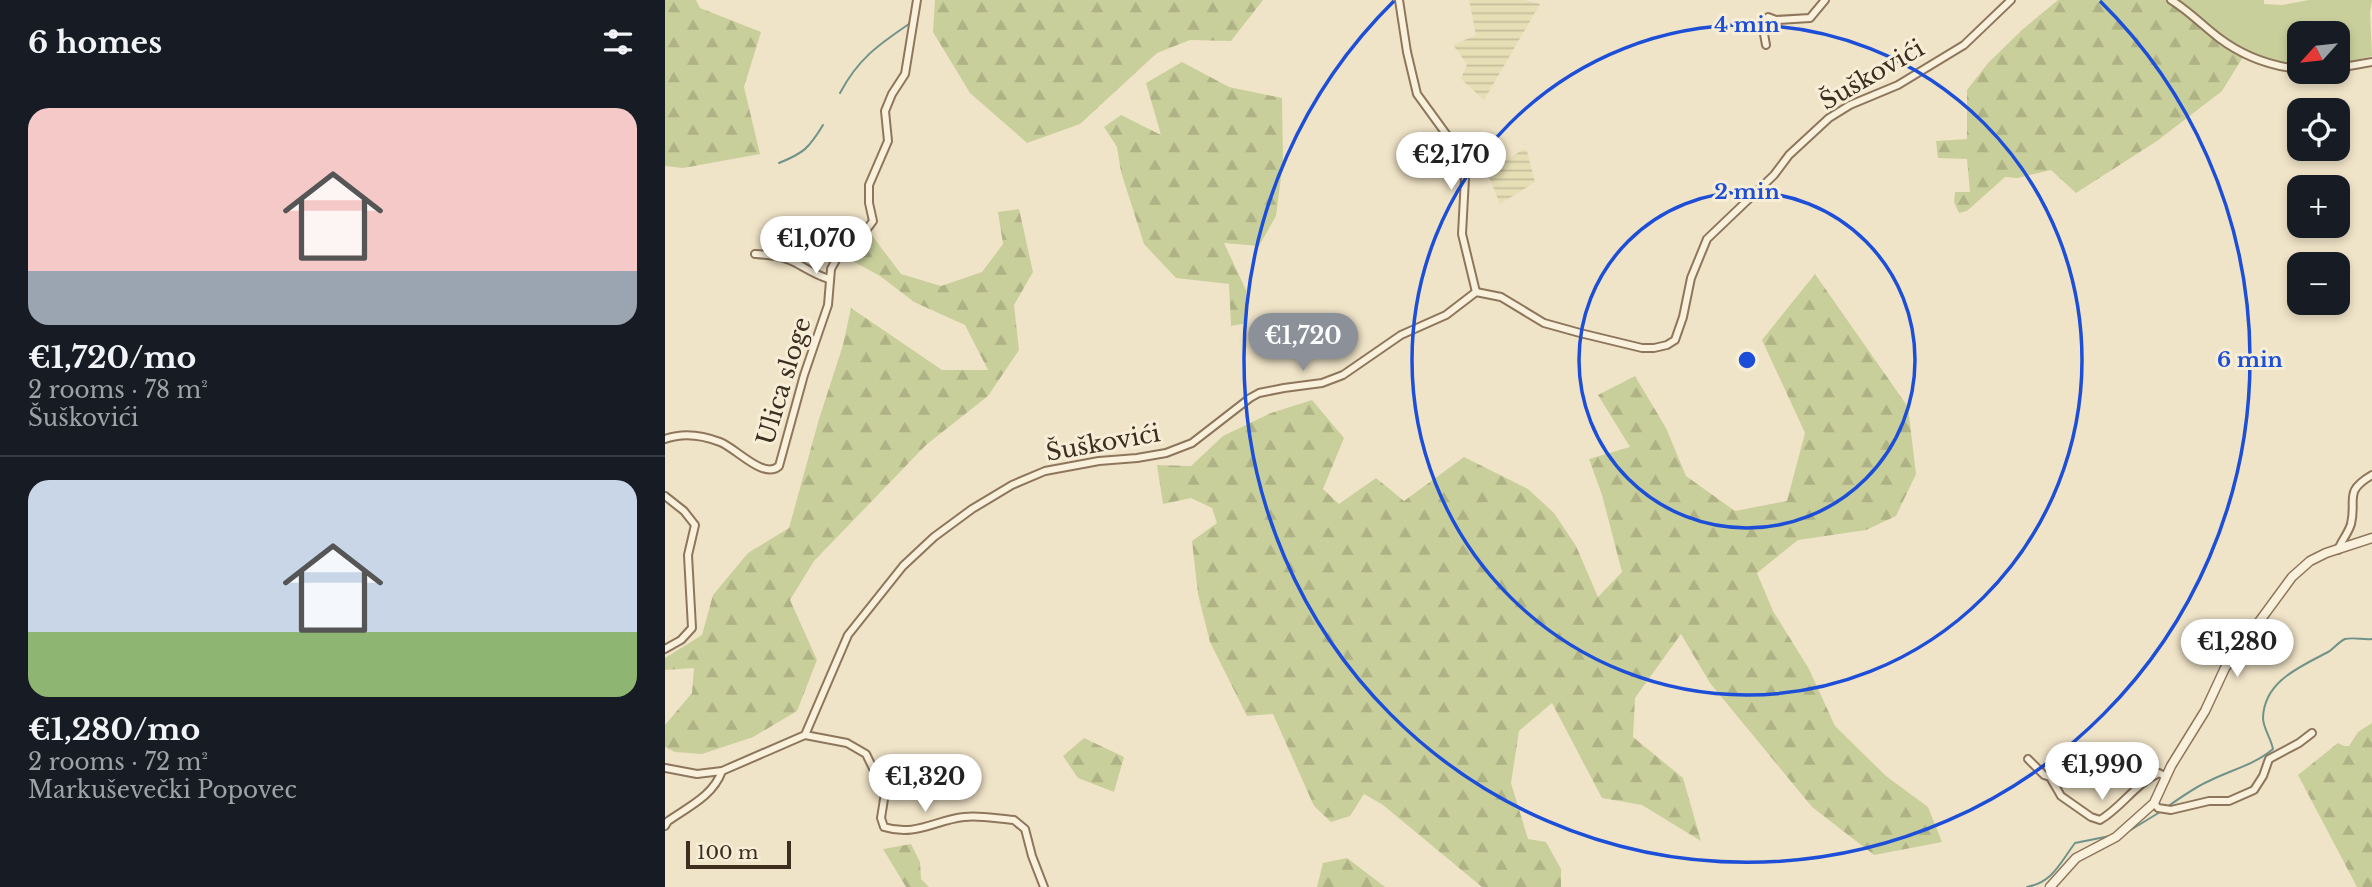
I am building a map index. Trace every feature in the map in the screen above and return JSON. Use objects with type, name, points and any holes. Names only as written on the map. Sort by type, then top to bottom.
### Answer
[{"type":"street","name":"Ulica sloge","points":[[665,439],[682,434],[718,441],[730,446],[761,468],[769,471],[779,466],[804,375],[828,305],[829,279],[837,258],[865,233],[873,220],[869,185],[888,141],[885,111],[905,74],[917,0]]},
{"type":"street","points":[[1399,0],[1417,94],[1457,149],[1462,162],[1465,178],[1462,233],[1476,292]]},
{"type":"street","points":[[1766,45],[1762,23],[1768,17],[1776,20],[1809,18],[1825,0]]},
{"type":"street","name":"Šuškovići","points":[[806,735],[844,644],[861,616],[920,549],[972,509],[1012,485],[1045,471],[1181,449],[1259,393],[1306,387],[1343,375],[1401,335],[1446,316],[1476,292],[1501,297],[1544,323],[1580,333],[1642,348],[1667,345],[1675,340],[1691,278],[1707,239],[1775,175],[1789,155],[1829,118],[1850,105],[1898,85],[1964,45],[2011,0]]},
{"type":"street","points":[[2171,0],[2234,48],[2260,61],[2287,67]]},
{"type":"street","points":[[2350,66],[2372,62]]},
{"type":"street","points":[[755,254],[794,262],[807,271],[829,279]]},
{"type":"street","points":[[2338,550],[2350,528],[2351,501],[2355,489],[2372,475]]},
{"type":"street","points":[[665,496],[684,511],[695,525],[688,555],[692,628],[681,640],[665,649]]},
{"type":"street","points":[[2050,887],[2076,858],[2119,834],[2154,803],[2206,711],[2225,668],[2292,577],[2310,561],[2372,538]]},
{"type":"street","points":[[2154,803],[2158,807],[2171,810],[2209,801],[2229,801],[2254,790],[2269,759],[2312,733]]},
{"type":"street","points":[[665,768],[697,774],[722,771],[806,735],[846,743],[866,754],[885,793],[881,818],[884,827],[917,830],[968,816],[1014,820],[1025,829],[1032,856],[1045,887]]},
{"type":"street","points":[[2028,759],[2050,777],[2061,796],[2091,817],[2100,820],[2120,806],[2144,781],[2159,773],[2167,777]]},
{"type":"street","points":[[665,826],[668,821],[708,793],[722,771]]},
{"type":"shaded area","points":[[1469,0],[1524,0],[1540,4],[1484,100],[1461,79],[1467,64],[1453,45],[1476,35]]},
{"type":"shaded area","points":[[1524,149],[1527,151],[1535,182],[1500,204],[1487,172]]},
{"type":"green space","points":[[665,0],[696,0],[700,8],[761,32],[744,87],[760,154],[683,168],[665,166]]},
{"type":"green space","points":[[935,0],[1263,0],[1231,41],[1190,40],[1157,53],[1080,124],[1027,143],[970,93],[933,32]]},
{"type":"green space","points":[[2058,0],[2175,0],[2244,51],[2243,57],[2222,91],[2157,141],[2076,193],[2051,170],[2017,178],[2005,177],[1967,211],[1959,213],[1954,202],[1955,192],[1970,192],[1967,159],[1938,158],[1936,141],[1967,139],[1967,90],[1988,63]]},
{"type":"green space","points":[[2175,0],[2264,0],[2264,4],[2282,5],[2309,0],[2372,0],[2372,56],[2350,62],[2350,21],[2287,21],[2287,64],[2269,61],[2244,51],[2217,34],[2191,10]]},
{"type":"green space","points":[[1182,62],[1229,87],[1282,98],[1283,162],[1276,216],[1259,246],[1224,243],[1246,290],[1247,323],[1231,326],[1229,284],[1176,278],[1144,244],[1121,172],[1117,147],[1104,127],[1121,115],[1161,135],[1146,83]]},
{"type":"green space","points":[[1019,209],[1033,272],[1014,305],[1019,350],[988,396],[926,445],[814,561],[790,600],[817,660],[797,711],[753,737],[702,754],[675,752],[665,747],[665,725],[692,693],[694,668],[665,670],[665,658],[702,635],[713,595],[748,553],[789,528],[843,345],[851,308],[942,370],[988,370],[965,325],[914,302],[880,276],[838,253],[871,234],[901,274],[941,286],[982,272],[1003,244],[998,212]]},
{"type":"green space","points":[[1815,274],[1908,407],[1916,474],[1896,516],[1866,530],[1798,540],[1757,573],[1773,611],[1809,669],[1835,726],[1886,776],[1928,807],[1942,842],[1874,855],[1812,807],[1710,683],[1681,634],[1635,698],[1633,737],[1683,778],[1701,841],[1642,805],[1602,798],[1552,703],[1519,731],[1511,783],[1528,839],[1546,842],[1561,869],[1561,887],[1482,887],[1383,805],[1364,794],[1350,816],[1331,822],[1314,806],[1273,714],[1247,716],[1210,642],[1198,594],[1192,541],[1217,523],[1212,508],[1191,498],[1163,504],[1157,465],[1191,466],[1223,436],[1271,413],[1312,400],[1344,438],[1323,489],[1339,504],[1376,478],[1404,501],[1464,457],[1528,489],[1554,513],[1576,546],[1598,597],[1622,572],[1602,495],[1589,459],[1630,447],[1598,395],[1635,376],[1666,428],[1686,476],[1735,511],[1787,501],[1805,433],[1762,340]]},
{"type":"green space","points":[[2372,723],[2372,887],[2357,887],[2298,775],[2338,743],[2349,746],[2358,732]]},
{"type":"green space","points":[[1084,738],[1124,757],[1114,792],[1078,778],[1063,756]]},
{"type":"green space","points":[[911,844],[920,862],[921,879],[929,887],[906,887],[883,849]]},
{"type":"green space","points":[[1347,858],[1385,887],[1317,887],[1323,863]]},
{"type":"waterway","points":[[840,93],[854,71],[870,54],[909,24],[912,13]]},
{"type":"waterway","points":[[779,163],[805,149],[823,125]]},
{"type":"waterway","points":[[2167,807],[2198,786],[2250,763],[2273,749],[2263,722],[2265,705],[2270,694],[2285,677],[2330,651],[2345,639],[2372,639]]},
{"type":"waterway","points":[[2129,831],[2160,812]]},
{"type":"waterway","points":[[2027,887],[2050,876],[2075,843],[2110,836]]}]
